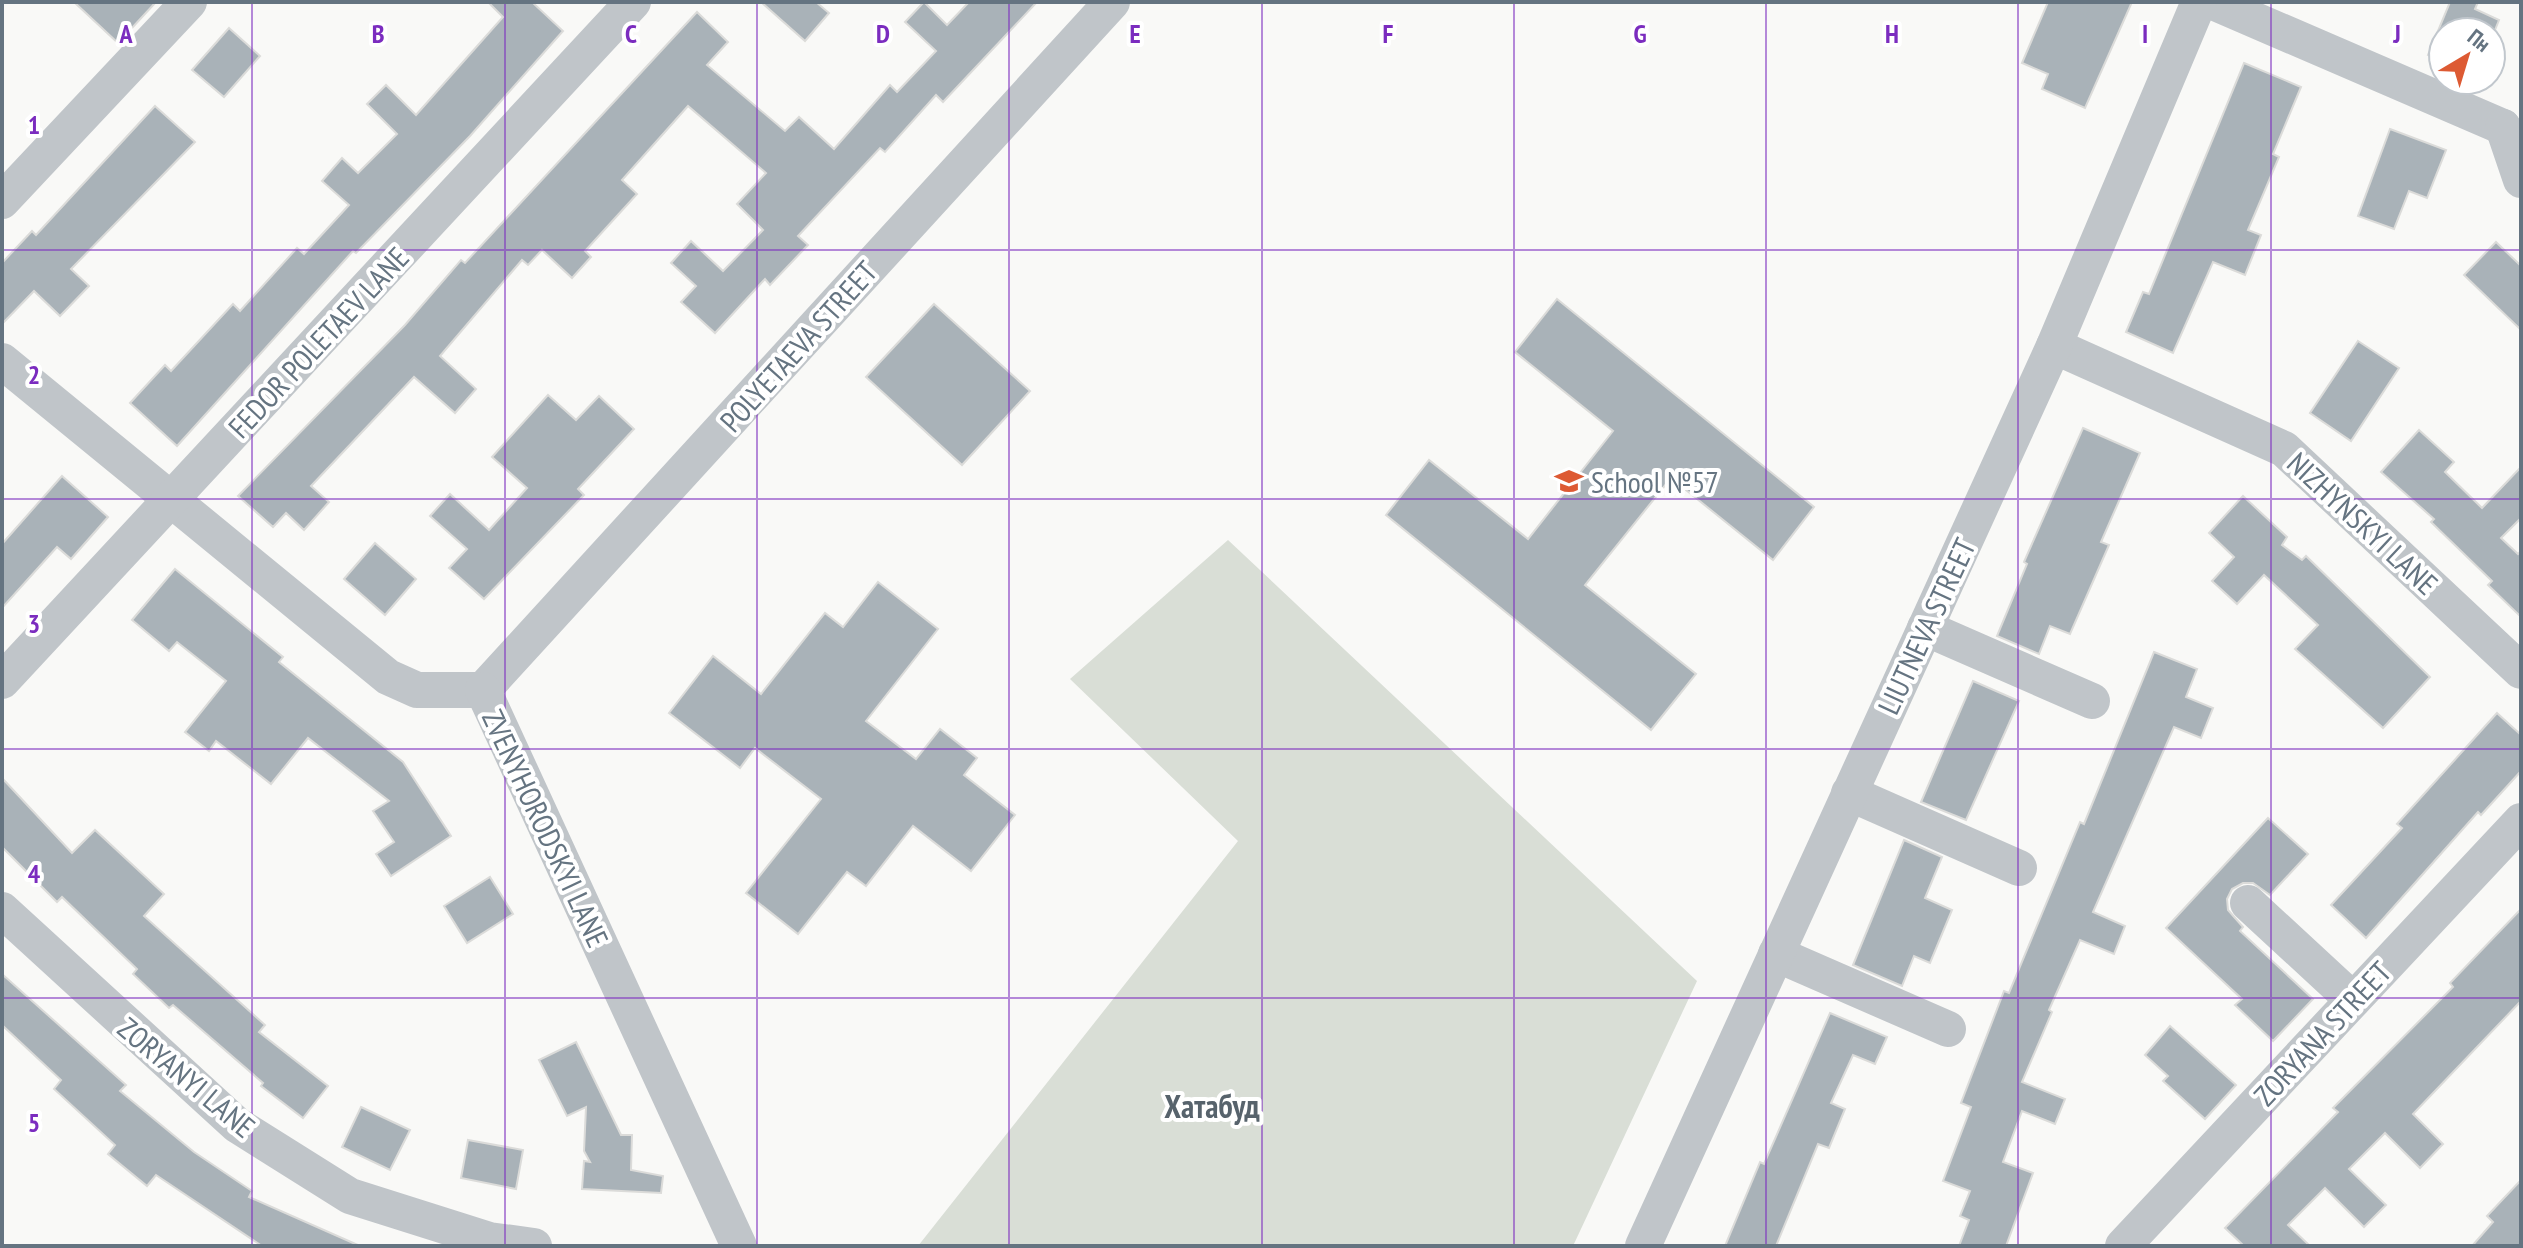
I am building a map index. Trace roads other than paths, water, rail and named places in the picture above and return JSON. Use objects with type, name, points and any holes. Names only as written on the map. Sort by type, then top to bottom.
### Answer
[{"type":"street","points":[[2,201],[189,2]]},
{"type":"street","name":"FEDOR POLETAEV LANE","points":[[2,681],[633,2]]},
{"type":"street","name":"POLYETAEVA STREET","points":[[483,690],[1112,2]]},
{"type":"street","name":"LIUTNEVA STREET","points":[[1643,1246],[2054,346],[2199,2]]},
{"type":"street","points":[[2213,2],[2512,120],[2521,180]]},
{"type":"street","name":"NIZHYNSKYI LANE","points":[[2054,346],[2284,449],[2521,671]]},
{"type":"street","name":"ZVENYHORODSKYI LANE","points":[[2,361],[401,685],[417,690],[483,690],[735,1245]]},
{"type":"street","points":[[1925,628],[2092,701]]},
{"type":"street","points":[[1849,793],[2019,868]]},
{"type":"street","name":"ZORYANA STREET","points":[[2123,1246],[2521,821]]},
{"type":"street","points":[[2248,903],[2353,1000]]},
{"type":"street","name":"ZORYANYI LANE","points":[[2,910],[237,1125],[350,1196],[489,1240],[534,1246]]},
{"type":"street","points":[[1776,954],[1948,1029]]},
{"type":"place","name":"School №57","points":[[1569,481]]},
{"type":"district","name":"Хатабуд","points":[[1212,1106]]}]
